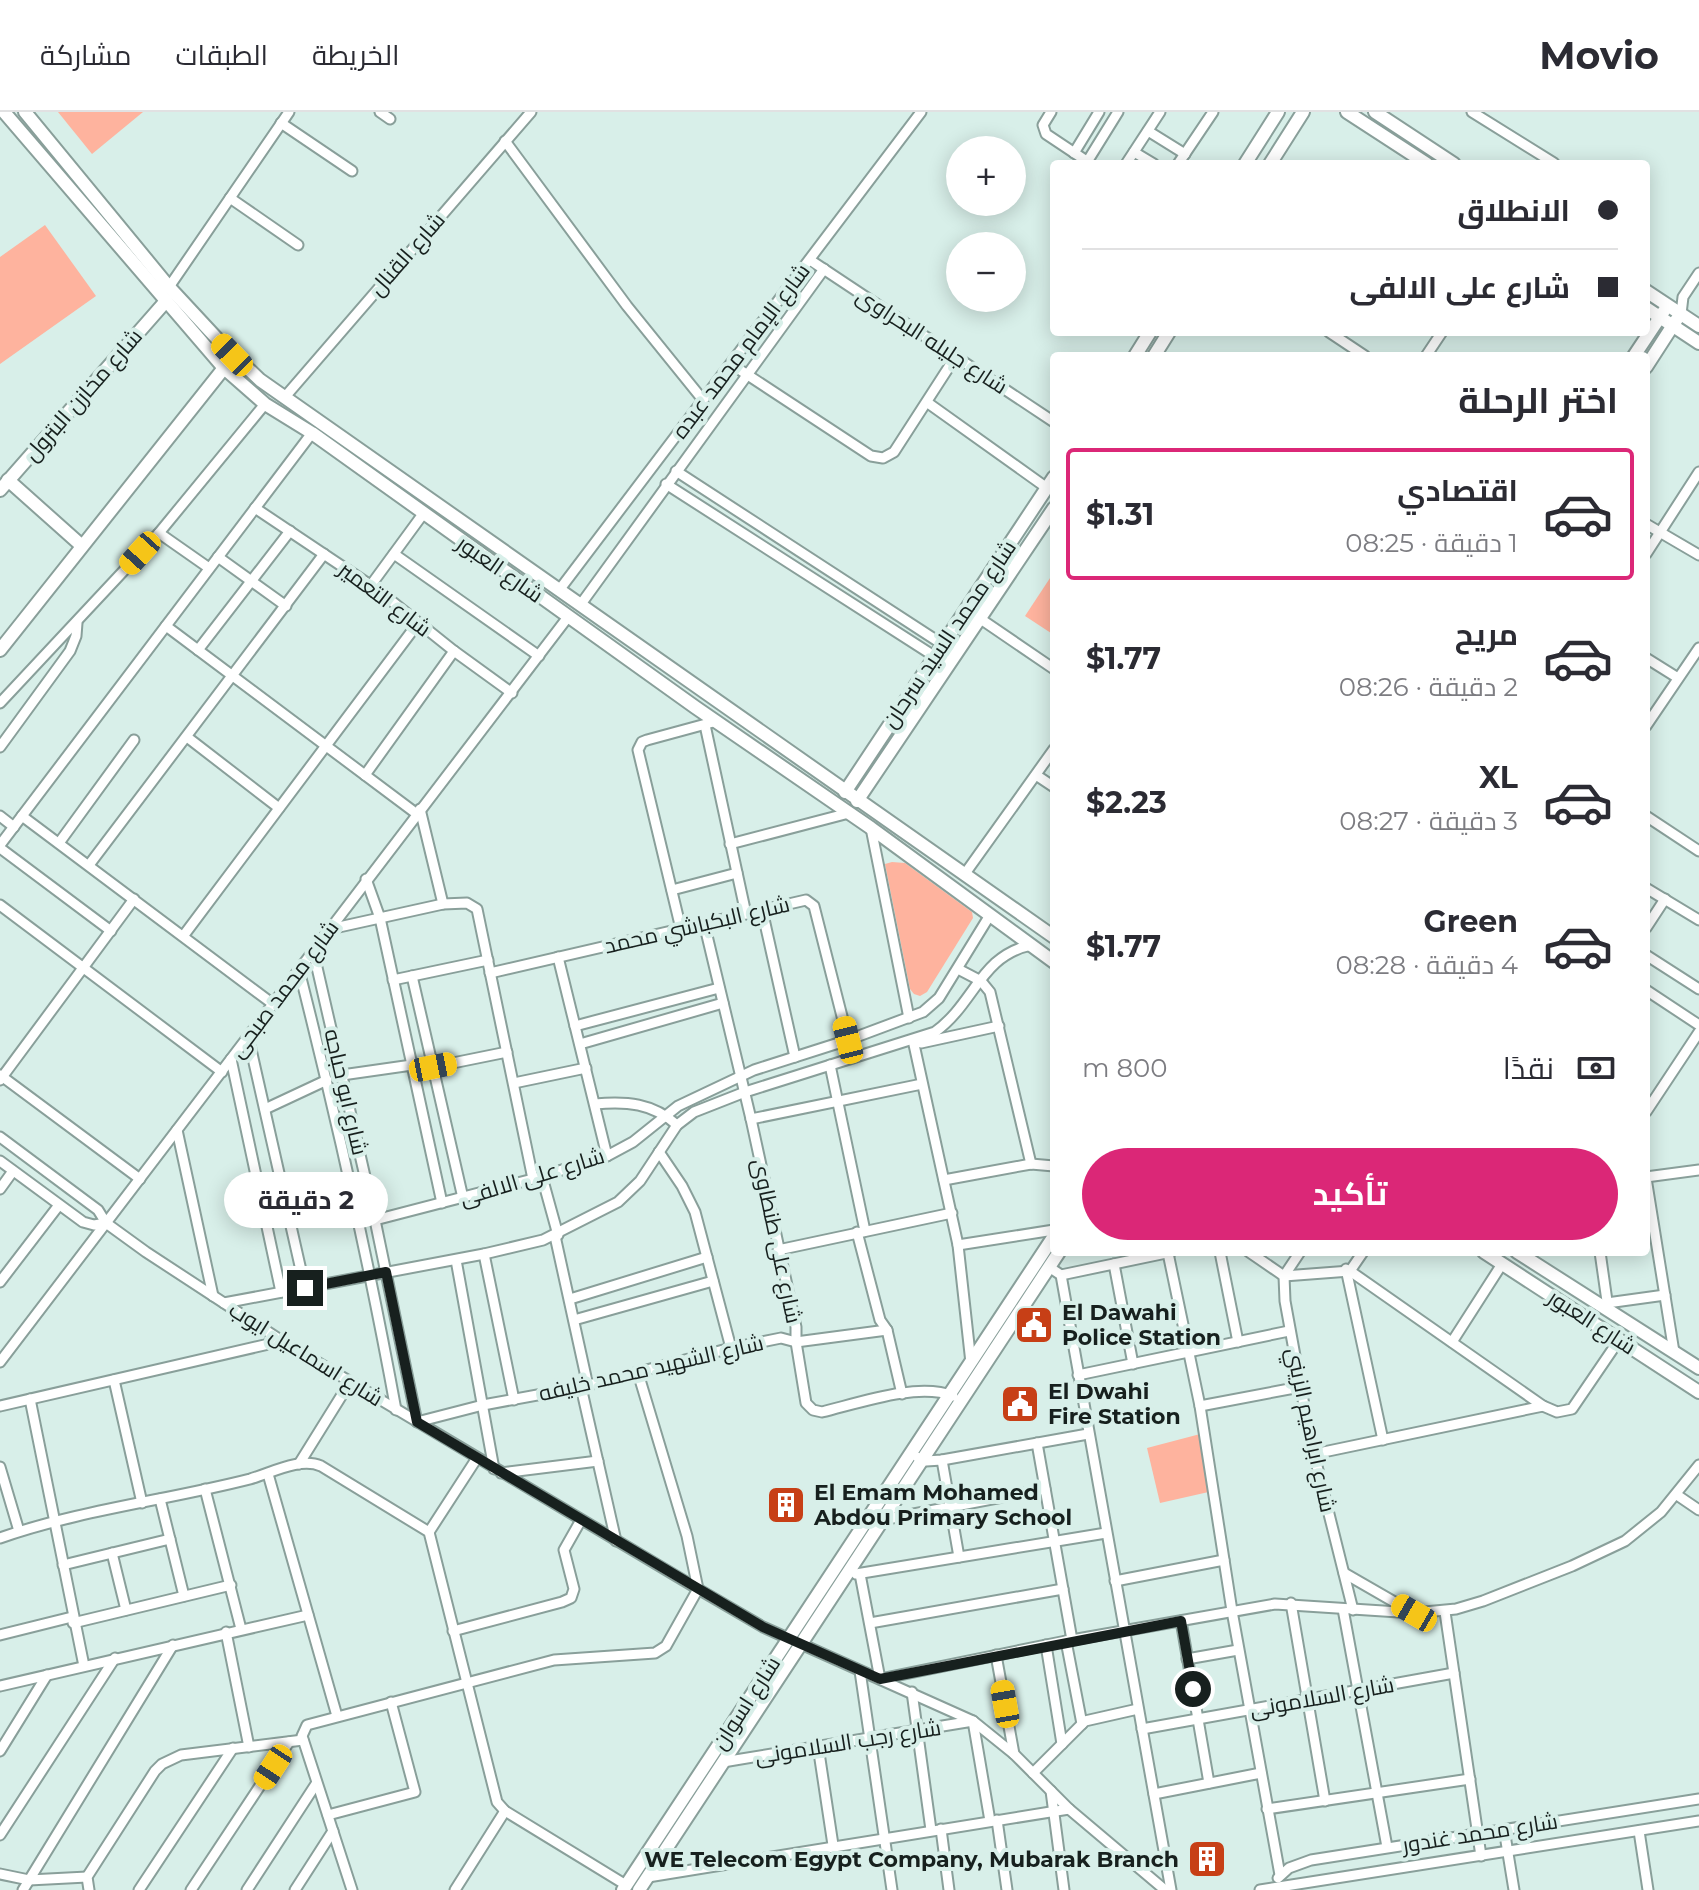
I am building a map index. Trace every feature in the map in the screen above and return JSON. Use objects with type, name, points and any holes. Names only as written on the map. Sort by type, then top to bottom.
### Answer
[{"type":"street","name":"شارع العبور","points":[[4,112],[224,368],[265,404],[312,433],[669,688],[711,723],[871,828],[1050,959]]},
{"type":"street","name":"شارع العبور","points":[[25,112],[169,287],[232,355],[284,398],[1050,934]]},
{"type":"street","points":[[169,287],[289,112]]},
{"type":"street","points":[[380,112],[390,119]]},
{"type":"street","name":"شارع القنال","points":[[284,398],[531,112]]},
{"type":"street","name":"شارع الإمام محمد عبده","points":[[560,589],[921,112]]},
{"type":"street","points":[[1051,112],[1043,125],[1046,134],[1084,160]]},
{"type":"street","points":[[1074,153],[1099,112]]},
{"type":"street","points":[[1091,160],[1118,112]]},
{"type":"street","points":[[1129,160],[1160,112]]},
{"type":"street","points":[[1181,160],[1213,112]]},
{"type":"street","points":[[1247,160],[1278,112]]},
{"type":"street","points":[[1272,160],[1303,112]]},
{"type":"street","points":[[1347,112],[1421,160]]},
{"type":"street","points":[[1375,112],[1448,160]]},
{"type":"street","points":[[1472,112],[1549,160]]},
{"type":"street","points":[[281,123],[352,171]]},
{"type":"street","points":[[1148,131],[1185,154]]},
{"type":"street","points":[[505,141],[627,306],[703,400]]},
{"type":"street","points":[[1254,149],[1264,160]]},
{"type":"street","points":[[1134,152],[1147,160]]},
{"type":"street","points":[[79,199],[91,190]]},
{"type":"street","points":[[230,198],[298,245]]},
{"type":"street","name":"شارع جليله البحراوى","points":[[810,260],[1050,419]]},
{"type":"street","name":"شارع الإمام محمد عبده","points":[[581,604],[824,269]]},
{"type":"street","points":[[1650,361],[1681,314],[1683,297],[1699,273]]},
{"type":"street","points":[[1650,294],[1699,326]]},
{"type":"street","points":[[1650,332],[1668,305],[1683,297]]},
{"type":"street","name":"شارع مخازن البترول","points":[[4,485],[166,301]]},
{"type":"street","points":[[1650,311],[1699,343]]},
{"type":"street","points":[[1335,336],[1359,352]]},
{"type":"street","points":[[731,364],[877,458],[883,458],[894,452],[956,356]]},
{"type":"street","points":[[0,650],[224,368]]},
{"type":"street","points":[[928,403],[1050,482]]},
{"type":"street","points":[[0,703],[159,533],[265,404]]},
{"type":"street","points":[[111,931],[0,846],[312,433]]},
{"type":"street","points":[[676,471],[942,644]]},
{"type":"street","points":[[1650,548],[1699,472]]},
{"type":"street","name":"شارع محمد السيد سرحان","points":[[845,792],[1050,482]]},
{"type":"street","points":[[666,484],[934,656]]},
{"type":"street","points":[[4,485],[82,546]]},
{"type":"street","points":[[406,502],[413,496],[414,490]]},
{"type":"street","name":"شارع التعمير","points":[[255,508],[371,585],[512,693]]},
{"type":"street","points":[[437,524],[438,515],[446,512]]},
{"type":"street","points":[[371,585],[423,514]]},
{"type":"street","name":"شارع محمد السيد سرحان","points":[[857,801],[1050,514]]},
{"type":"street","points":[[1650,526],[1699,555]]},
{"type":"street","points":[[198,650],[290,531]]},
{"type":"street","points":[[159,533],[209,568]]},
{"type":"street","points":[[89,865],[324,554]]},
{"type":"street","points":[[394,554],[539,656]]},
{"type":"street","points":[[218,557],[286,606]]},
{"type":"street","points":[[966,609],[1050,666]]},
{"type":"street","name":"شارع محمد صبحى","points":[[0,1362],[4,1348],[140,1179],[568,617]]},
{"type":"street","points":[[0,747],[70,651],[77,623]]},
{"type":"street","points":[[184,935],[418,623]]},
{"type":"street","points":[[166,626],[418,811],[443,904]]},
{"type":"street","points":[[1650,720],[1699,648]]},
{"type":"street","points":[[365,775],[454,651]]},
{"type":"street","points":[[1650,660],[1678,678]]},
{"type":"street","points":[[669,688],[676,683],[677,671]]},
{"type":"street","points":[[695,707],[699,698],[708,693]]},
{"type":"street","points":[[681,929],[639,745],[647,740],[711,723],[730,844],[746,914]]},
{"type":"street","points":[[187,737],[279,808]]},
{"type":"street","points":[[59,843],[134,740]]},
{"type":"street","points":[[964,875],[1050,755]]},
{"type":"street","points":[[1036,775],[1050,784]]},
{"type":"street","points":[[730,844],[849,813]]},
{"type":"street","points":[[0,816],[14,827]]},
{"type":"street","points":[[22,816],[273,1004]]},
{"type":"street","points":[[1650,820],[1699,851]]},
{"type":"street","points":[[871,828],[909,1018]]},
{"type":"street","points":[[672,890],[737,873]]},
{"type":"street","points":[[366,879],[380,918],[442,1203]]},
{"type":"street","points":[[1650,890],[1699,920]]},
{"type":"street","points":[[134,899],[1,1077],[140,1179]]},
{"type":"street","points":[[1650,922],[1665,899]]},
{"type":"street","name":"شارع البكباشي محمد","points":[[490,973],[799,901],[811,902],[848,1040]]},
{"type":"street","points":[[330,929],[443,904],[463,902],[477,909],[514,1083],[538,1178],[557,1235],[598,1461],[616,1541]]},
{"type":"street","points":[[0,905],[222,1072]]},
{"type":"street","points":[[762,910],[795,1057]]},
{"type":"street","name":"شارع على الالفى","points":[[375,1220],[538,1178],[607,1156],[633,1142],[665,1114],[754,1070],[923,1012],[939,998],[990,915]]},
{"type":"street","name":"شارع على طنطاوى","points":[[704,923],[745,1092],[796,1327],[805,1399],[813,1410],[822,1412],[902,1394],[934,1391],[956,1397]]},
{"type":"street","points":[[914,1042],[945,1024],[996,960],[1006,952],[1031,945]]},
{"type":"street","name":"شارع ابو حباجه","points":[[313,950],[375,1220],[417,1422]]},
{"type":"street","points":[[558,957],[607,1156]]},
{"type":"street","points":[[1650,958],[1699,989]]},
{"type":"street","points":[[393,980],[488,960]]},
{"type":"street","points":[[958,969],[981,981],[990,992],[1031,1164]]},
{"type":"street","name":"شارع ابو حباجه","points":[[299,970],[371,1275],[396,1410]]},
{"type":"street","points":[[412,976],[463,1198]]},
{"type":"street","points":[[575,1026],[719,988]]},
{"type":"street","points":[[1650,993],[1699,1025]]},
{"type":"street","points":[[580,1044],[723,1003]]},
{"type":"street","points":[[224,1303],[456,1260],[557,1235],[618,1202],[640,1181],[677,1125],[694,1112],[830,1065],[914,1042],[999,1026]]},
{"type":"street","points":[[1650,1106],[1699,1032]]},
{"type":"street","points":[[248,1036],[305,1288]]},
{"type":"street","points":[[914,1042],[958,1245],[971,1363]]},
{"type":"street","points":[[342,1075],[412,1065],[433,1067],[507,1052]]},
{"type":"street","points":[[231,1059],[281,1292]]},
{"type":"street","points":[[830,1065],[880,1320],[887,1330],[902,1394]]},
{"type":"street","points":[[514,1083],[586,1068]]},
{"type":"street","points":[[265,1109],[327,1080]]},
{"type":"street","points":[[751,1119],[922,1084]]},
{"type":"street","points":[[595,1104],[630,1102],[665,1114],[677,1125]]},
{"type":"street","points":[[177,1130],[213,1296]]},
{"type":"street","points":[[0,1137],[98,1210],[106,1223],[94,1225],[83,1222],[0,1161]]},
{"type":"street","points":[[659,1152],[695,1212],[731,1348]]},
{"type":"street","points":[[944,1180],[1031,1164],[1050,1166]]},
{"type":"street","points":[[1650,1176],[1699,1170]]},
{"type":"street","points":[[0,1189],[13,1171]]},
{"type":"street","points":[[1650,1202],[1674,1352]]},
{"type":"street","points":[[0,1282],[59,1205]]},
{"type":"street","points":[[778,1250],[952,1213]]},
{"type":"street","name":"شارع اسماعيل ايوب","points":[[106,1223],[282,1341],[698,1589],[795,1642],[973,1721],[1014,1754],[1069,1809],[1165,1890]]},
{"type":"street","points":[[958,1245],[1050,1231]]},
{"type":"street","name":"شارع اسوان","points":[[956,1397],[971,1363],[1050,1242]]},
{"type":"street","points":[[484,1254],[514,1400]]},
{"type":"street","name":"شارع اسوان","points":[[624,1888],[795,1642],[956,1397],[1056,1256]]},
{"type":"street","points":[[1049,1267],[1061,1275],[1151,1256]]},
{"type":"street","points":[[1171,1256],[1200,1406],[1238,1650],[1280,1875],[1272,1888]]},
{"type":"street","points":[[1221,1256],[1238,1342]]},
{"type":"street","points":[[1255,1256],[1284,1276],[1348,1270],[1543,1406],[1557,1412],[1572,1409],[1619,1340]]},
{"type":"street","points":[[1284,1276],[1297,1256]]},
{"type":"street","points":[[1348,1270],[1360,1256]]},
{"type":"street","name":"شارع العبور","points":[[1490,1256],[1699,1392]]},
{"type":"street","name":"شارع العبور","points":[[1524,1256],[1608,1306],[1699,1368]]},
{"type":"street","points":[[1601,1256],[1608,1306],[1665,1295]]},
{"type":"street","points":[[570,1299],[707,1257]]},
{"type":"street","points":[[456,1260],[498,1471],[598,1461]]},
{"type":"street","points":[[1114,1264],[1133,1364]]},
{"type":"street","points":[[1452,1342],[1502,1264]]},
{"type":"street","points":[[1348,1270],[1383,1440]]},
{"type":"street","points":[[1061,1275],[1171,1890]]},
{"type":"street","name":"شارع ابراهيم الزيني","points":[[1284,1276],[1289,1331],[1300,1387],[1344,1573],[1358,1691],[1387,1847]]},
{"type":"street","points":[[574,1320],[713,1281]]},
{"type":"street","name":"شارع الشهيد محمد خليفه","points":[[417,1422],[483,1405],[584,1387],[781,1338],[796,1342],[887,1330]]},
{"type":"street","points":[[1078,1375],[1289,1331]]},
{"type":"street","points":[[0,1406],[282,1341]]},
{"type":"street","points":[[352,1890],[303,1740],[302,1731],[307,1725],[559,1659],[659,1651],[666,1646],[698,1589],[687,1536],[638,1373]]},
{"type":"street","points":[[114,1380],[142,1503]]},
{"type":"street","points":[[298,1464],[350,1382]]},
{"type":"street","points":[[1200,1406],[1300,1387]]},
{"type":"street","points":[[30,1399],[84,1666]]},
{"type":"street","points":[[1314,1454],[1543,1406]]},
{"type":"street","points":[[916,1456],[942,1460],[1088,1434]]},
{"type":"street","points":[[1037,1443],[1063,1589],[1082,1724]]},
{"type":"street","name":"شارع اسوان","points":[[639,1890],[723,1762],[795,1642],[882,1520],[916,1456]]},
{"type":"street","points":[[429,1532],[477,1458]]},
{"type":"street","points":[[942,1460],[959,1557]]},
{"type":"street","points":[[0,1538],[268,1474],[298,1464],[307,1462],[321,1466],[429,1532],[494,1796],[505,1811],[624,1888]]},
{"type":"street","points":[[860,1574],[880,1679],[1046,1645],[1291,1603],[1414,1613],[1445,1612],[1483,1601],[1605,1553],[1644,1528],[1677,1495],[1699,1465]]},
{"type":"street","points":[[0,1467],[19,1531]]},
{"type":"street","points":[[268,1474],[337,1716]]},
{"type":"street","points":[[205,1489],[241,1629]]},
{"type":"street","points":[[882,1520],[1045,1489]]},
{"type":"street","points":[[1677,1495],[1699,1510]]},
{"type":"street","points":[[160,1499],[184,1596]]},
{"type":"street","points":[[453,1631],[571,1598],[574,1589],[564,1550],[581,1520]]},
{"type":"street","points":[[845,1576],[1106,1533]]},
{"type":"street","points":[[63,1565],[170,1539]]},
{"type":"street","points":[[112,1553],[126,1610]]},
{"type":"street","points":[[1115,1581],[1224,1560]]},
{"type":"street","points":[[1344,1573],[1414,1613]]},
{"type":"street","points":[[0,1635],[231,1585]]},
{"type":"street","points":[[870,1623],[1063,1589]]},
{"type":"street","points":[[1291,1603],[1325,1801]]},
{"type":"street","points":[[1445,1612],[1481,1856]]},
{"type":"street","points":[[0,1686],[308,1615]]},
{"type":"street","points":[[1181,1621],[1209,1783]]},
{"type":"street","points":[[226,1632],[249,1747]]},
{"type":"street","points":[[23,1890],[173,1645]]},
{"type":"street","points":[[1046,1645],[1062,1744]]},
{"type":"street","points":[[1187,1659],[1238,1650]]},
{"type":"street","points":[[996,1655],[1014,1754]]},
{"type":"street","points":[[0,1835],[115,1658]]},
{"type":"street","points":[[860,1671],[892,1890]]},
{"type":"street","name":"شارع السلامونى","points":[[1142,1729],[1454,1673]]},
{"type":"street","points":[[0,1751],[47,1675]]},
{"type":"street","points":[[912,1692],[916,1731],[949,1890]]},
{"type":"street","points":[[328,1815],[415,1792],[391,1702]]},
{"type":"street","points":[[1033,1773],[1082,1724],[1100,1716],[1138,1709]]},
{"type":"street","points":[[973,1721],[1007,1890]]},
{"type":"street","name":"شارع رجب السلامونى","points":[[723,1762],[973,1721]]},
{"type":"street","points":[[89,1890],[87,1877],[162,1764],[181,1755],[303,1740]]},
{"type":"street","points":[[191,1890],[289,1742]]},
{"type":"street","points":[[818,1746],[833,1845]]},
{"type":"street","points":[[139,1890],[233,1748]]},
{"type":"street","points":[[1154,1794],[1261,1773]]},
{"type":"street","points":[[1267,1809],[1470,1779]]},
{"type":"street","points":[[247,1890],[316,1784]]},
{"type":"street","points":[[1051,1791],[1064,1890]]},
{"type":"street","name":"شارع محمد غندور","points":[[1280,1875],[1300,1863],[1387,1847],[1699,1799]]},
{"type":"street","points":[[648,1877],[1069,1809]]},
{"type":"street","points":[[455,1890],[505,1811]]},
{"type":"street","name":"شارع محمد غندور","points":[[1260,1890],[1304,1886],[1699,1821]]},
{"type":"street","points":[[1504,1829],[1514,1890]]},
{"type":"street","points":[[295,1890],[333,1831]]},
{"type":"street","points":[[1639,1831],[1648,1890]]},
{"type":"street","points":[[0,1874],[29,1880],[87,1877]]},
{"type":"shaded area","points":[[58,112],[143,112],[92,154]]},
{"type":"shaded area","points":[[45,225],[96,296],[0,364],[0,257]]},
{"type":"shaded area","points":[[1050,578],[1050,632],[1025,616]]},
{"type":"shaded area","points":[[905,863],[972,912],[973,918],[927,992],[920,996],[910,989],[885,864]]},
{"type":"shaded area","points":[[1204,1433],[1213,1491],[1160,1503],[1147,1448]]},
{"type":"place","name":"El Dawahi Police Station","points":[[1034,1325]]},
{"type":"place","name":"El Dwahi Fire Station","points":[[1020,1404]]},
{"type":"place","name":"El Emam Mohamed Abdou Primary School","points":[[786,1505]]},
{"type":"place","name":"WE Telecom Egypt Company, Mubarak Branch","points":[[1207,1859]]},
{"type":"route","points":[[305,1288],[386,1272],[417,1422],[763,1627],[789,1639],[880,1679],[1181,1621],[1193,1689]]}]
